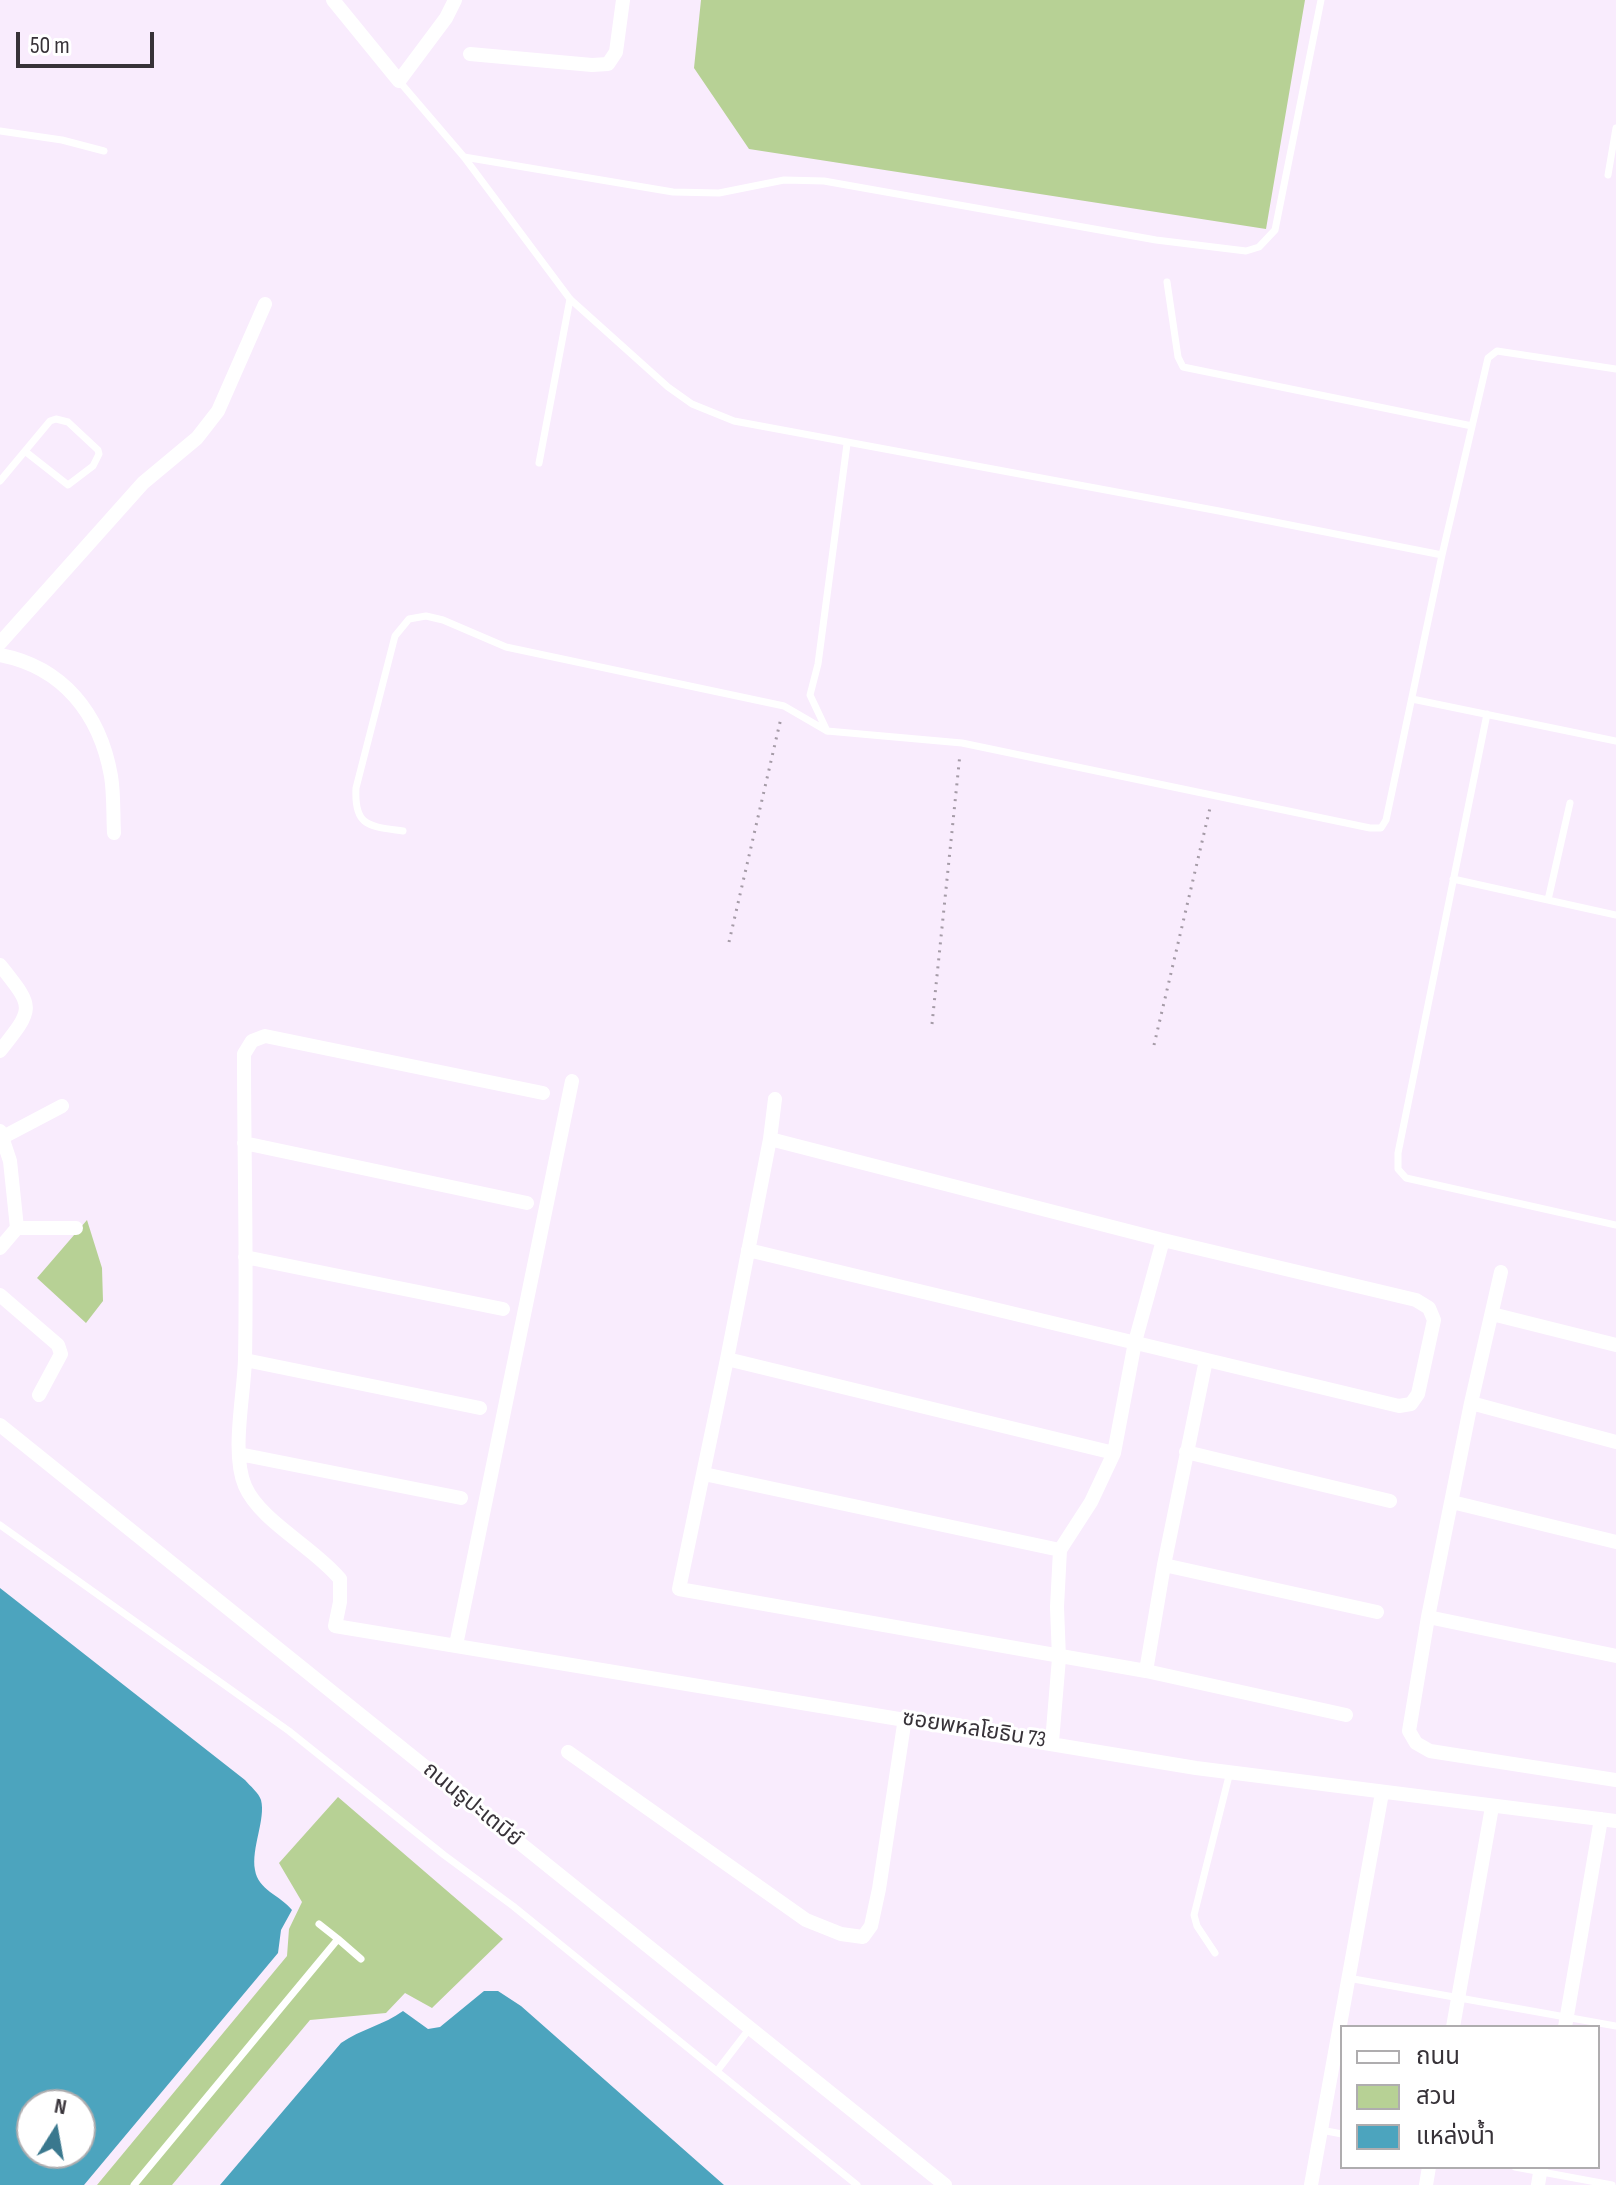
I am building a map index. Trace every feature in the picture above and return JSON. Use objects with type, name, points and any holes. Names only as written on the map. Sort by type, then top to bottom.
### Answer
[{"type":"street","points":[[333,0],[399,81],[446,18],[455,0]]},
{"type":"street","points":[[470,54],[608,64],[616,52],[623,0]]},
{"type":"street","points":[[0,643],[143,483],[204,429],[218,411],[265,304]]},
{"type":"street","points":[[0,655],[45,669],[75,697],[88,716],[109,768],[114,833]]},
{"type":"street","points":[[0,965],[25,996],[27,1005],[24,1021],[0,1051]]},
{"type":"street","points":[[461,1498],[239,1454],[245,1360],[244,1054],[252,1041],[265,1036],[543,1093]]},
{"type":"street","points":[[456,1645],[572,1081]]},
{"type":"street","points":[[775,1099],[727,1359],[679,1589],[1146,1671],[1346,1715]]},
{"type":"street","points":[[0,1248],[17,1228],[10,1161],[1,1134],[62,1106]]},
{"type":"street","points":[[748,1250],[1399,1406],[1411,1404],[1418,1394],[1434,1320],[1429,1308],[1416,1300],[1163,1240],[770,1139]]},
{"type":"street","points":[[244,1143],[527,1203]]},
{"type":"street","points":[[17,1228],[76,1228]]},
{"type":"street","points":[[1052,1742],[1059,1658],[1057,1607],[1060,1550],[1091,1502],[1114,1453],[1135,1342],[1163,1240]]},
{"type":"street","points":[[245,1257],[503,1309]]},
{"type":"street","points":[[1501,1272],[1428,1617],[1409,1731],[1416,1743],[1430,1751],[1616,1780]]},
{"type":"street","points":[[0,1295],[58,1345],[61,1354],[39,1395]]},
{"type":"street","points":[[1492,1314],[1616,1345]]},
{"type":"street","points":[[727,1359],[1114,1453]]},
{"type":"street","points":[[245,1360],[480,1408]]},
{"type":"street","points":[[1146,1671],[1164,1565],[1206,1360]]},
{"type":"street","points":[[1471,1403],[1616,1442]]},
{"type":"street","name":"ถนนธูปะเตมีย์","points":[[0,1425],[945,2185]]},
{"type":"street","points":[[1186,1452],[1390,1501]]},
{"type":"street","name":"ซอยพหลโยธิน 73","points":[[239,1454],[244,1484],[255,1504],[324,1561],[340,1579],[340,1602],[335,1626],[1230,1772],[1609,1820]]},
{"type":"street","points":[[704,1474],[1060,1550]]},
{"type":"street","points":[[1452,1502],[1616,1542]]},
{"type":"street","points":[[1164,1565],[1377,1612]]},
{"type":"street","points":[[1428,1617],[1616,1656]]},
{"type":"street","points":[[568,1752],[806,1920],[841,1934],[863,1937],[871,1926],[879,1889],[905,1718]]},
{"type":"street","points":[[1311,2185],[1382,1793]]},
{"type":"street","points":[[1453,2025],[1492,1807]]},
{"type":"street","points":[[1566,2022],[1609,1820]]},
{"type":"lane","points":[[464,157],[686,193],[719,193],[784,180],[824,181],[1156,240],[1246,251],[1259,247],[1275,230],[1321,0]]},
{"type":"lane","points":[[399,81],[464,157],[570,299],[657,378],[692,404],[734,421],[847,444],[1442,555]]},
{"type":"lane","points":[[1608,175],[1616,128]]},
{"type":"lane","points":[[0,131],[62,140],[104,151]]},
{"type":"lane","points":[[1167,282],[1178,357],[1183,367],[1472,426]]},
{"type":"lane","points":[[539,463],[570,299]]},
{"type":"lane","points":[[403,831],[372,825],[359,818],[355,808],[356,788],[395,636],[409,619],[416,616],[443,620],[506,647],[784,706],[827,731],[962,743],[1212,797],[1381,828],[1386,820],[1442,555],[1488,358],[1497,351],[1616,369]]},
{"type":"lane","points":[[0,481],[50,421],[62,419],[99,454],[93,466],[68,485],[26,452]]},
{"type":"lane","points":[[827,731],[810,695],[818,664],[847,444]]},
{"type":"lane","points":[[1412,699],[1616,741]]},
{"type":"lane","points":[[1487,714],[1398,1153],[1398,1169],[1406,1178],[1616,1225]]},
{"type":"lane","points":[[1548,900],[1570,803]]},
{"type":"lane","points":[[1453,879],[1616,915]]},
{"type":"lane","points":[[0,1525],[289,1731],[513,1906],[857,2185]]},
{"type":"lane","points":[[1215,1953],[1197,1926],[1194,1915],[1230,1772]]},
{"type":"lane","points":[[319,1924],[361,1959]]},
{"type":"lane","points":[[134,2185],[338,1939]]},
{"type":"lane","points":[[1348,1978],[1459,1997],[1566,2022],[1616,2026]]},
{"type":"lane","points":[[717,2071],[750,2028]]},
{"type":"lane","points":[[1321,2130],[1340,2134]]},
{"type":"lane","points":[[1540,2175],[1612,2185]]},
{"type":"path","points":[[729,942],[784,706]]},
{"type":"path","points":[[932,1024],[962,743]]},
{"type":"path","points":[[1154,1045],[1212,797]]},
{"type":"green space","points":[[701,0],[1305,0],[1266,229],[749,149],[694,68]]},
{"type":"green space","points":[[87,1220],[102,1268],[103,1301],[86,1323],[37,1278]]},
{"type":"green space","points":[[338,1797],[503,1939],[432,2008],[405,1993],[386,2013],[310,2020],[172,2185],[97,2185],[287,1956],[289,1929],[302,1902],[279,1863]]},
{"type":"water","points":[[0,1588],[245,1780],[260,1797],[262,1808],[254,1861],[257,1877],[292,1910],[281,1930],[278,1953],[84,2185],[0,2185]]},
{"type":"water","points":[[484,1991],[498,1991],[521,2006],[724,2185],[220,2185],[341,2043],[403,2011],[428,2029],[440,2027]]}]
